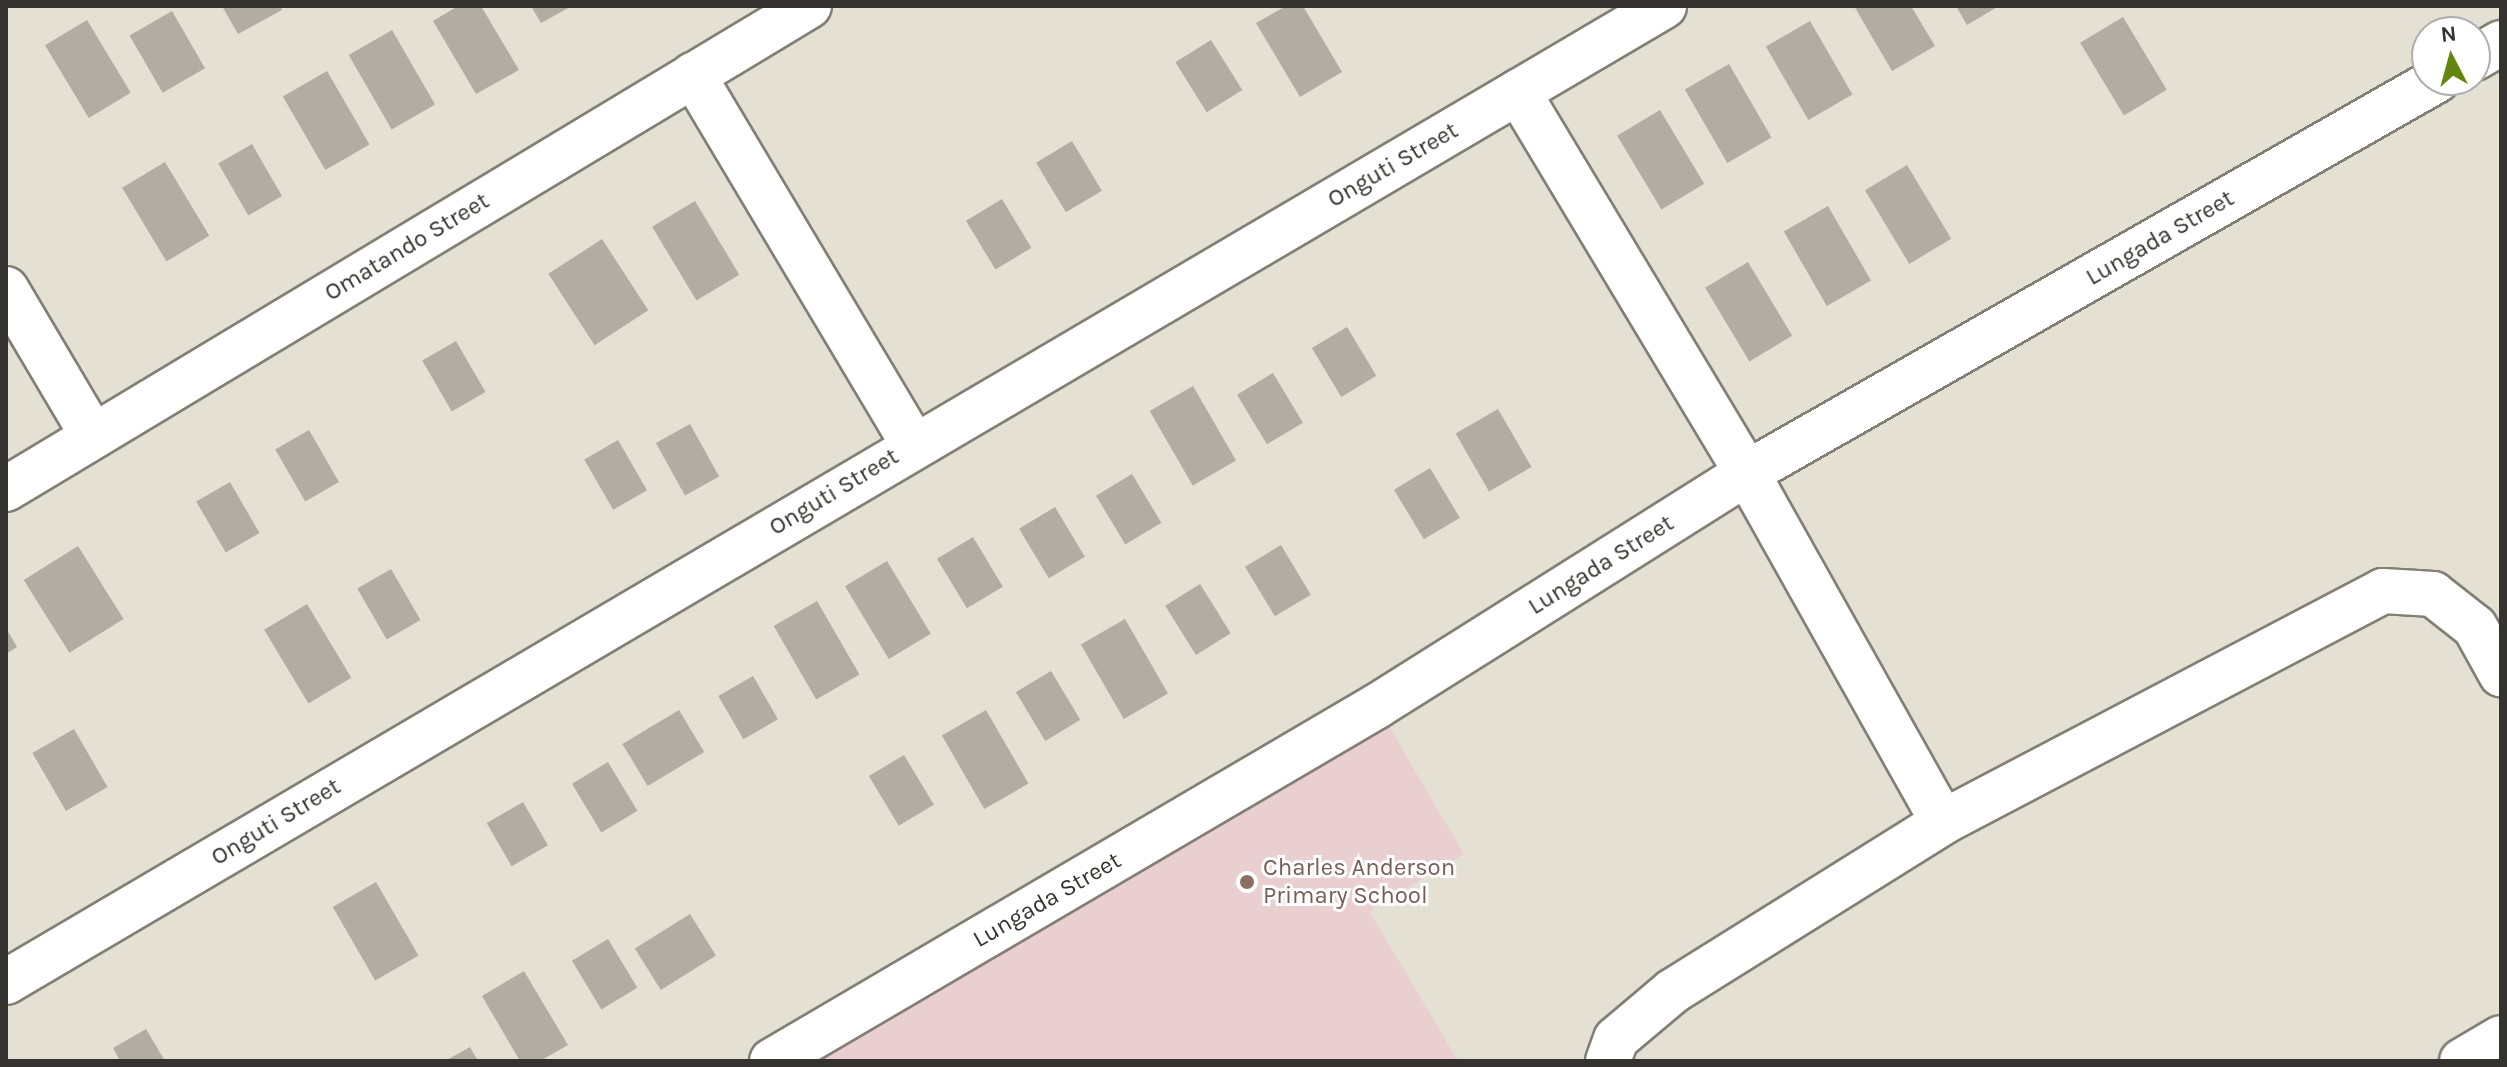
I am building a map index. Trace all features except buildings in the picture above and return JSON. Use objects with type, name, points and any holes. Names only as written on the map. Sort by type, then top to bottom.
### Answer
[{"type":"street","name":"Omatando Street","points":[[6,489],[809,6]]},
{"type":"street","name":"Onguti Street","points":[[6,982],[1664,6]]},
{"type":"street","points":[[693,75],[914,445]]},
{"type":"street","points":[[1518,92],[1747,473],[1943,822]]},
{"type":"street","name":"Lungada Street","points":[[772,1061],[1377,706],[1747,473],[2411,95]]},
{"type":"street","points":[[6,289],[93,436]]},
{"type":"street","points":[[1608,1061],[1616,1039],[1673,991],[1943,822],[2383,591],[2433,594],[2475,627],[2501,674]]},
{"type":"street","points":[[2462,1061],[2501,1038]]},
{"type":"shaded area","name":"Charles Anderson Primary School","points":[[1377,706],[1464,854],[1369,911],[1458,1061],[772,1061]]},
{"type":"place","name":"Charles Anderson Primary School","points":[[1247,882]]}]
